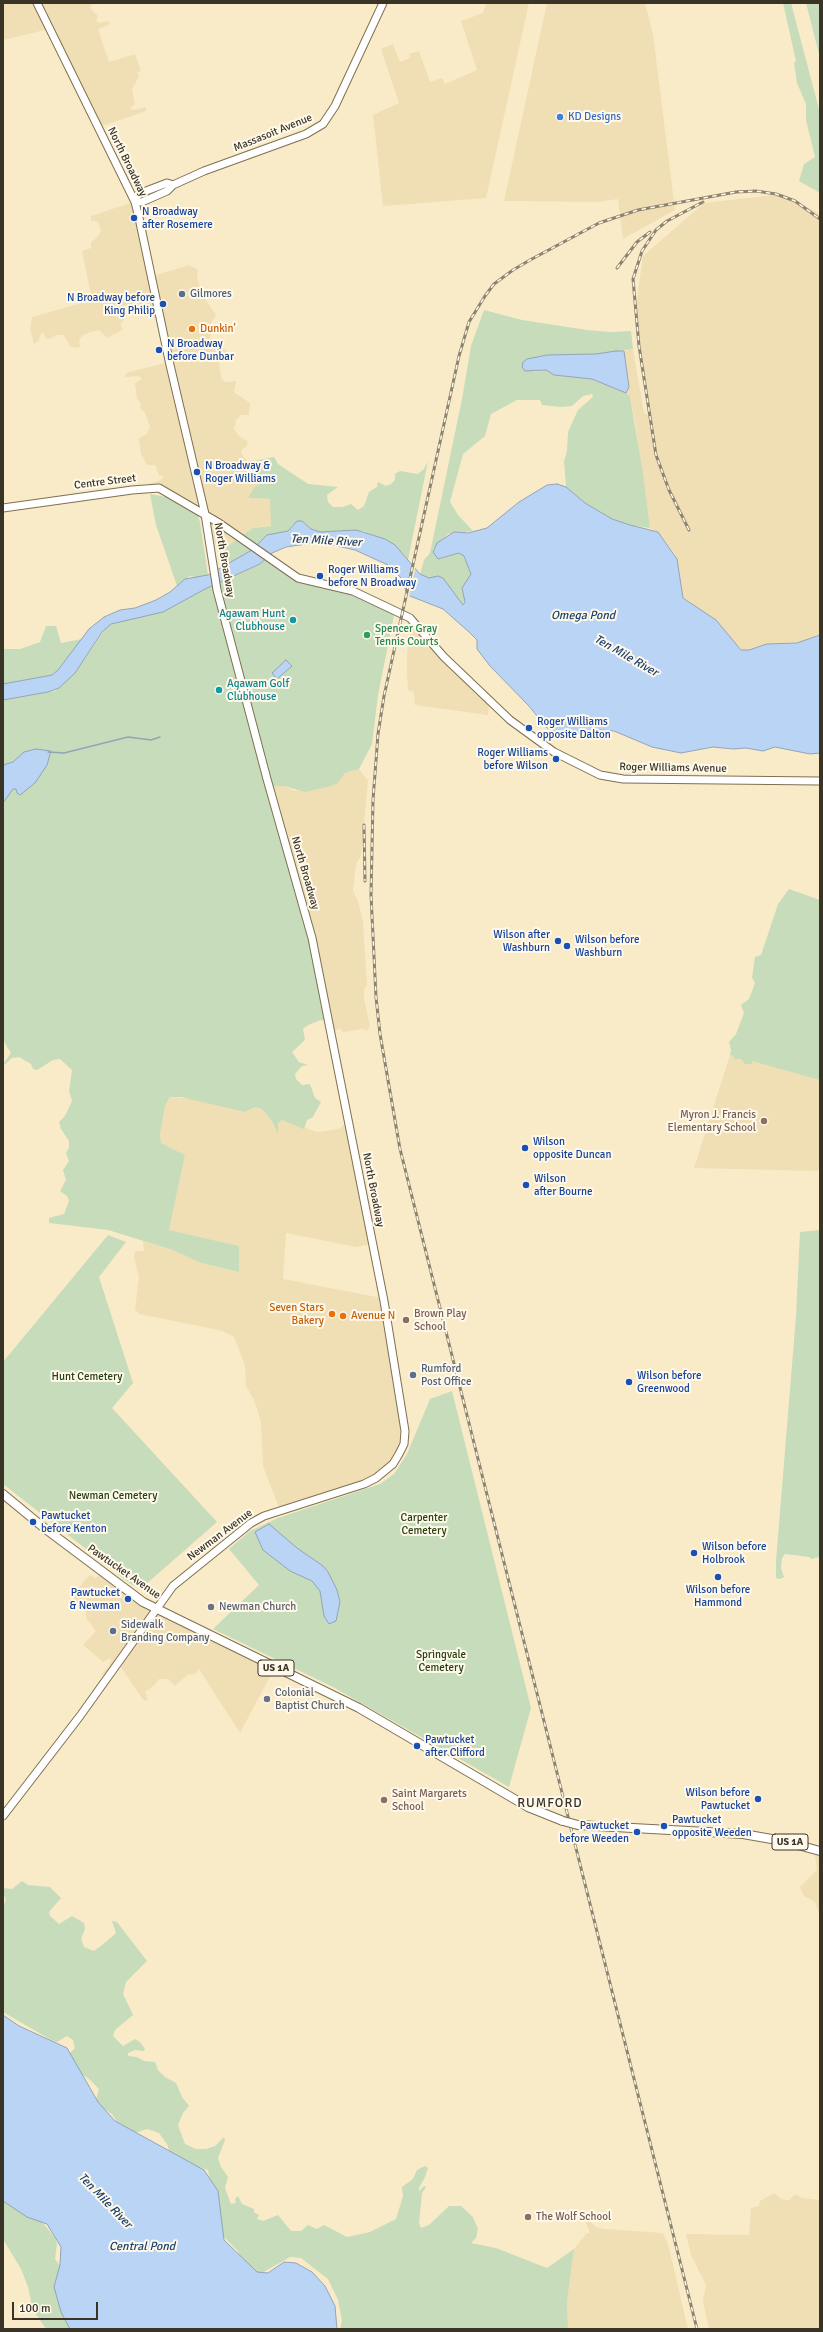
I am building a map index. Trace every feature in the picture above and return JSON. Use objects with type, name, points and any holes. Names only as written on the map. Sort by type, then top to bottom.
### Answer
[{"type":"main road","name":"North Broadway","points":[[37,3],[135,202],[170,365],[205,514],[217,590],[253,719],[266,779],[311,937],[384,1301]]},
{"type":"main road","name":"Massasoit Avenue","points":[[135,202],[142,202],[167,191],[172,185],[321,126],[333,110],[383,3]]},
{"type":"main road","name":"Centre Street","points":[[3,508],[68,498],[159,488],[205,514]]},
{"type":"main road","name":"Roger Williams Avenue","points":[[205,514],[298,578],[353,591],[410,618],[444,657],[504,715],[554,752],[600,775],[623,779],[820,781]]},
{"type":"main road","name":"Newman Avenue","points":[[3,1816],[80,1716],[173,1586],[251,1523],[273,1512],[364,1484],[384,1473],[393,1464],[404,1444],[405,1431],[384,1301]]},
{"type":"main road","name":"Pawtucket Avenue","points":[[3,1494],[129,1592],[158,1609],[363,1711],[528,1807],[563,1821],[578,1825],[749,1835],[787,1842],[820,1851]]},
{"type":"shaded area","points":[[3,3],[93,3],[90,8],[98,16],[96,21],[100,23],[109,21],[109,25],[98,29],[109,62],[135,54],[141,71],[137,72],[139,76],[132,89],[135,104],[130,108],[134,110],[146,107],[146,111],[99,127],[49,29],[3,40]]},
{"type":"shaded area","points":[[486,3],[529,3],[486,198],[383,206],[373,115],[399,103],[381,49],[393,44],[400,62],[410,58],[409,54],[419,51],[430,82],[442,78],[445,84],[477,70],[461,21],[483,13]]},
{"type":"shaded area","points":[[547,3],[645,3],[653,34],[675,210],[623,239],[618,199],[596,202],[504,201]]},
{"type":"shaded area","points":[[783,194],[820,214],[820,635],[801,642],[767,644],[744,651],[689,601],[683,598],[675,554],[658,532],[650,528],[635,421],[630,397],[626,393],[629,387],[624,351],[633,349],[644,413],[648,415],[636,306],[643,256],[704,203]]},
{"type":"shaded area","points":[[133,202],[150,277],[189,265],[198,270],[197,277],[203,296],[216,315],[208,328],[211,332],[210,338],[218,346],[228,351],[219,363],[221,377],[224,382],[236,381],[234,392],[250,403],[249,415],[241,415],[236,420],[234,429],[239,436],[248,442],[246,447],[241,450],[243,456],[261,476],[261,483],[248,498],[270,499],[272,523],[271,525],[253,528],[219,552],[203,518],[150,486],[150,483],[159,481],[164,477],[159,475],[155,465],[147,465],[141,454],[139,438],[147,434],[150,427],[145,413],[139,407],[142,405],[137,399],[135,383],[142,379],[139,376],[125,377],[126,373],[169,362],[158,316],[155,319],[148,307],[143,312],[133,314],[129,312],[121,324],[122,330],[107,338],[99,330],[90,332],[83,335],[79,340],[80,346],[78,348],[71,347],[63,335],[56,335],[50,339],[46,338],[42,332],[38,341],[34,344],[30,329],[32,317],[92,300],[82,251],[91,248],[91,243],[99,235],[101,230],[97,221],[91,221],[91,216]]},
{"type":"shaded area","points":[[412,619],[489,705],[488,715],[415,705],[414,692],[408,690],[407,675],[407,653]]},
{"type":"shaded area","points":[[359,769],[368,781],[361,856],[356,864],[353,891],[358,901],[363,922],[367,985],[364,989],[364,998],[370,1027],[366,1031],[363,1029],[343,1032],[340,1028],[331,1033],[271,792],[275,786],[284,786],[295,791],[334,785],[337,784],[345,773]]},
{"type":"shaded area","name":"Myron J. Francis Elementary School","points":[[730,1055],[820,1078],[820,1165],[818,1171],[694,1168]]},
{"type":"shaded area","points":[[170,1097],[192,1099],[245,1112],[255,1107],[262,1109],[272,1121],[278,1133],[278,1123],[282,1120],[317,1132],[339,1129],[344,1125],[344,1119],[346,1120],[371,1244],[356,1247],[286,1233],[283,1279],[382,1298],[402,1408],[402,1441],[391,1462],[376,1475],[359,1483],[279,1508],[263,1466],[261,1422],[254,1400],[246,1386],[245,1365],[234,1337],[223,1331],[139,1314],[135,1309],[139,1277],[134,1257],[135,1251],[144,1251],[143,1241],[173,1250],[201,1263],[239,1272],[239,1246],[169,1230],[185,1155],[161,1143],[160,1134],[165,1106]]},
{"type":"shaded area","points":[[101,1574],[129,1591],[275,1667],[240,1733],[199,1669],[195,1674],[187,1675],[175,1686],[168,1679],[159,1679],[155,1685],[145,1692],[148,1700],[144,1701],[118,1663],[105,1675],[101,1675],[109,1666],[111,1658],[103,1662],[83,1645],[96,1631],[87,1619],[85,1610],[74,1599],[75,1593],[90,1575],[95,1578]]},
{"type":"shaded area","points":[[820,1852],[820,1916],[815,1902],[804,1896],[800,1887],[817,1870],[815,1855]]},
{"type":"shaded area","points":[[774,2193],[785,2200],[789,2200],[796,2194],[802,2198],[820,2200],[820,2329],[709,2329],[703,2301],[706,2285],[691,2255],[686,2234],[749,2235],[751,2208],[759,2206],[760,2201]]},
{"type":"shaded area","points":[[584,2218],[596,2227],[604,2229],[663,2233],[668,2244],[688,2329],[568,2329],[567,2302],[574,2249],[587,2233],[590,2233]]},
{"type":"green space","points":[[783,3],[791,3],[820,113],[820,193],[799,181],[804,164],[815,157],[806,120],[806,104],[797,83],[794,63],[796,61]]},
{"type":"green space","points":[[806,3],[820,3],[820,58]]},
{"type":"green space","points":[[484,310],[522,320],[587,330],[611,332],[631,331],[633,349],[596,354],[570,354],[533,372],[546,370],[554,375],[592,379],[626,393],[630,397],[643,473],[650,528],[630,525],[612,519],[585,503],[566,487],[564,461],[567,451],[568,432],[578,410],[593,397],[592,394],[583,396],[572,406],[560,407],[542,405],[540,400],[517,400],[491,414],[485,436],[463,454],[450,502],[458,515],[473,531],[448,534],[433,549],[440,559],[459,553],[464,556],[471,574],[462,590],[465,599],[463,605],[441,577],[429,578],[420,574],[424,560],[430,553],[462,399],[471,346]]},
{"type":"green space","points":[[274,457],[278,464],[308,484],[338,487],[327,495],[328,502],[333,507],[343,507],[351,504],[358,510],[364,506],[369,492],[377,487],[378,482],[386,486],[391,484],[395,480],[395,474],[400,471],[418,474],[424,469],[428,461],[408,560],[402,552],[363,531],[320,532],[311,529],[302,521],[293,525],[288,531],[260,542],[252,550],[222,568],[219,552],[253,528],[271,526],[270,499],[248,498],[254,488],[261,483],[261,476],[248,462]]},
{"type":"green space","points":[[150,494],[166,497],[197,514],[200,522],[208,575],[202,578],[190,576],[177,586],[156,525]]},
{"type":"green space","points":[[268,557],[302,577],[335,584],[395,610],[378,695],[372,744],[359,769],[345,773],[337,784],[331,786],[305,792],[284,786],[275,786],[271,792],[304,908],[326,1021],[321,1020],[308,1025],[303,1029],[305,1040],[292,1052],[299,1062],[308,1065],[302,1066],[295,1074],[296,1079],[302,1085],[310,1084],[315,1098],[321,1102],[313,1117],[307,1120],[304,1129],[282,1120],[278,1123],[278,1134],[272,1121],[262,1109],[255,1107],[245,1112],[181,1097],[170,1097],[165,1106],[160,1134],[161,1143],[185,1155],[169,1230],[239,1246],[239,1272],[201,1263],[173,1250],[108,1230],[49,1223],[49,1218],[64,1214],[69,1201],[67,1196],[60,1191],[66,1180],[63,1170],[69,1161],[66,1153],[69,1147],[69,1141],[61,1129],[59,1122],[65,1116],[72,1101],[69,1091],[72,1070],[60,1059],[53,1060],[37,1070],[33,1069],[31,1064],[19,1057],[12,1058],[4,1065],[11,1053],[3,1040],[3,700],[55,691],[75,673],[107,626],[130,618],[163,612],[207,588],[257,566]]},
{"type":"green space","points":[[46,626],[56,626],[61,643],[82,639],[58,670],[52,675],[3,684],[3,649],[20,649],[40,642]]},
{"type":"green space","points":[[789,889],[820,900],[820,1080],[752,1061],[752,1064],[745,1064],[741,1059],[734,1059],[734,1056],[730,1055],[731,1050],[729,1042],[736,1034],[744,1013],[741,1005],[749,999],[755,983],[752,978],[755,957],[761,955],[778,904]]},
{"type":"green space","points":[[820,1230],[820,1557],[811,1559],[809,1557],[785,1554],[782,1558],[781,1568],[784,1577],[780,1579],[776,1578],[776,1561],[796,1316],[800,1232]]},
{"type":"green space","points":[[108,1235],[126,1242],[99,1277],[133,1383],[112,1408],[217,1522],[145,1585],[140,1587],[132,1585],[3,1484],[3,1362]]},
{"type":"green space","points":[[452,1391],[531,1708],[509,1787],[333,1687],[213,1629],[259,1585],[229,1549],[250,1531],[278,1518],[380,1484],[394,1474],[407,1454],[430,1399]]},
{"type":"green space","points":[[22,1881],[28,1885],[50,1887],[61,1898],[49,1912],[50,1916],[59,1924],[72,1916],[84,1923],[85,1929],[81,1939],[84,1947],[94,1951],[106,1942],[116,1933],[112,1921],[117,1922],[147,1961],[126,1982],[123,1994],[133,2015],[115,2030],[113,2036],[123,2046],[135,2039],[140,2042],[145,2049],[144,2051],[135,2050],[128,2053],[128,2056],[137,2057],[144,2061],[155,2062],[158,2070],[165,2077],[176,2083],[182,2097],[189,2106],[183,2113],[178,2125],[185,2144],[196,2149],[206,2149],[215,2146],[224,2137],[225,2140],[218,2158],[221,2167],[228,2177],[225,2188],[231,2204],[236,2203],[235,2199],[238,2196],[242,2204],[254,2209],[254,2212],[259,2215],[257,2219],[263,2221],[278,2215],[291,2231],[301,2231],[308,2225],[317,2229],[324,2225],[347,2237],[370,2232],[396,2219],[403,2196],[402,2187],[413,2179],[417,2170],[425,2166],[428,2168],[419,2188],[419,2191],[424,2186],[426,2187],[422,2193],[419,2223],[421,2228],[429,2225],[449,2206],[461,2206],[473,2217],[478,2229],[476,2238],[471,2243],[496,2248],[547,2268],[574,2249],[567,2302],[568,2329],[340,2329],[342,2321],[338,2300],[328,2279],[301,2258],[290,2257],[260,2274],[248,2272],[242,2263],[238,2251],[222,2235],[208,2170],[186,2163],[170,2154],[167,2144],[159,2133],[147,2129],[135,2133],[117,2122],[112,2114],[95,2103],[99,2089],[88,2078],[79,2073],[69,2054],[75,2048],[73,2040],[67,2036],[57,2042],[53,2041],[3,2012],[3,1907],[6,1899],[3,1894],[3,1888],[12,1889]]},
{"type":"green space","points":[[3,2200],[11,2203],[19,2212],[29,2212],[40,2219],[55,2238],[57,2244],[55,2259],[62,2268],[73,2329],[46,2329],[33,2310],[28,2287],[21,2269],[3,2239]]},
{"type":"water","points":[[624,351],[629,387],[626,393],[592,379],[554,375],[546,370],[525,371],[522,367],[523,362],[527,359],[547,355],[596,354]]},
{"type":"water","name":"Omega Pond","points":[[557,484],[566,487],[585,503],[612,519],[658,532],[677,559],[683,598],[716,620],[741,650],[749,650],[767,644],[797,643],[820,635],[820,753],[810,754],[775,747],[763,751],[746,748],[733,749],[713,747],[681,753],[652,747],[614,731],[600,730],[580,734],[554,731],[547,728],[528,705],[490,666],[477,649],[477,640],[443,609],[410,596],[406,592],[403,580],[388,565],[355,550],[320,542],[286,547],[272,553],[260,564],[207,588],[163,612],[111,624],[102,632],[75,673],[59,688],[48,692],[3,700],[3,684],[52,675],[58,670],[89,629],[104,617],[120,610],[135,608],[156,600],[170,592],[185,579],[208,575],[252,550],[267,535],[288,531],[297,521],[302,521],[311,529],[320,532],[356,530],[385,539],[395,545],[420,574],[429,578],[438,576],[443,578],[463,605],[465,602],[462,588],[471,574],[464,556],[459,553],[438,559],[433,552],[437,543],[454,532],[468,533],[487,528],[519,502],[547,485]]},
{"type":"water","points":[[286,660],[292,666],[277,679],[272,673]]},
{"type":"water","points":[[36,749],[51,751],[47,765],[35,783],[20,795],[17,793],[16,789],[13,789],[3,803],[3,765],[13,762],[24,752]]},
{"type":"water","points":[[269,1524],[297,1548],[323,1566],[328,1572],[337,1590],[340,1602],[336,1621],[329,1624],[324,1616],[320,1591],[312,1581],[290,1571],[263,1550],[255,1532]]},
{"type":"water","name":"Central Pond","points":[[3,2015],[19,2026],[67,2048],[98,2102],[115,2121],[204,2170],[218,2191],[224,2240],[257,2272],[268,2273],[284,2262],[296,2263],[312,2272],[325,2286],[335,2306],[337,2329],[70,2329],[61,2312],[54,2287],[60,2265],[61,2247],[47,2224],[27,2217],[3,2201]]},
{"type":"pier","points":[[414,563],[416,565],[409,598],[407,596]]},
{"type":"waterway","points":[[48,752],[64,753],[128,737],[151,740],[160,737]]},
{"type":"railway","points":[[697,2329],[400,1149],[380,1034],[376,997],[371,895],[373,800],[378,734],[384,696],[459,356],[469,322],[494,284],[530,260],[599,223],[638,210],[736,192],[756,191],[776,194],[795,201],[820,219]]},
{"type":"railway","points":[[689,530],[669,490],[656,455],[639,346],[633,279],[642,251],[656,230],[667,221],[703,202]]},
{"type":"railway","points":[[617,268],[637,242],[650,232]]},
{"type":"railway","points":[[364,825],[365,881]]},
{"type":"place","name":"KD Designs","points":[[560,117]]},
{"type":"place","name":"N Broadway after Rosemere","points":[[134,218]]},
{"type":"place","name":"Gilmores","points":[[182,294]]},
{"type":"place","name":"N Broadway before King Philip","points":[[163,304]]},
{"type":"place","name":"Dunkin'","points":[[192,329]]},
{"type":"place","name":"N Broadway before Dunbar","points":[[159,350]]},
{"type":"place","name":"N Broadway & Roger Williams","points":[[197,472]]},
{"type":"place","name":"Roger Williams before N Broadway","points":[[320,576]]},
{"type":"place","name":"Agawam Hunt Clubhouse","points":[[293,620]]},
{"type":"place","name":"Spencer Gray Tennis Courts","points":[[367,635]]},
{"type":"place","name":"Agawam Golf Clubhouse","points":[[219,690]]},
{"type":"place","name":"Roger Williams opposite Dalton","points":[[529,728]]},
{"type":"place","name":"Roger Williams before Wilson","points":[[556,759]]},
{"type":"place","name":"Wilson after Washburn","points":[[558,941]]},
{"type":"place","name":"Wilson before Washburn","points":[[567,946]]},
{"type":"place","name":"Myron J. Francis Elementary School","points":[[764,1121]]},
{"type":"place","name":"Wilson opposite Duncan","points":[[525,1148]]},
{"type":"place","name":"Wilson after Bourne","points":[[526,1185]]},
{"type":"place","name":"Seven Stars Bakery","points":[[332,1314]]},
{"type":"place","name":"Avenue N","points":[[343,1316]]},
{"type":"place","name":"Brown Play School","points":[[406,1320]]},
{"type":"place","name":"Rumford Post Office","points":[[413,1375]]},
{"type":"place","name":"Wilson before Greenwood","points":[[629,1382]]},
{"type":"place","name":"Pawtucket before Kenton","points":[[33,1522]]},
{"type":"place","name":"Wilson before Holbrook","points":[[694,1553]]},
{"type":"place","name":"Wilson before Hammond","points":[[718,1577]]},
{"type":"place","name":"Pawtucket & Newman","points":[[128,1599]]},
{"type":"place","name":"Newman Church","points":[[211,1607]]},
{"type":"place","name":"Sidewalk Branding Company","points":[[113,1631]]},
{"type":"place","name":"Colonial Baptist Church","points":[[267,1699]]},
{"type":"place","name":"Pawtucket after Clifford","points":[[417,1746]]},
{"type":"place","name":"Wilson before Pawtucket","points":[[758,1799]]},
{"type":"place","name":"Saint Margarets School","points":[[384,1800]]},
{"type":"place","name":"Pawtucket opposite Weeden","points":[[664,1826]]},
{"type":"place","name":"Pawtucket before Weeden","points":[[637,1832]]},
{"type":"place","name":"The Wolf School","points":[[528,2217]]},
{"type":"district","name":"RUMFORD","points":[[550,1804]]},
{"type":"water label","name":"Ten Mile River","points":[[326,541]]},
{"type":"water label","name":"Ten Mile River","points":[[626,656]]},
{"type":"water label","name":"Ten Mile River","points":[[105,2201]]},
{"type":"park label","name":"Hunt Cemetery","points":[[87,1377]]},
{"type":"park label","name":"Newman Cemetery","points":[[113,1496]]},
{"type":"park label","name":"Carpenter Cemetery","points":[[424,1524]]},
{"type":"park label","name":"Springvale Cemetery","points":[[441,1661]]}]
